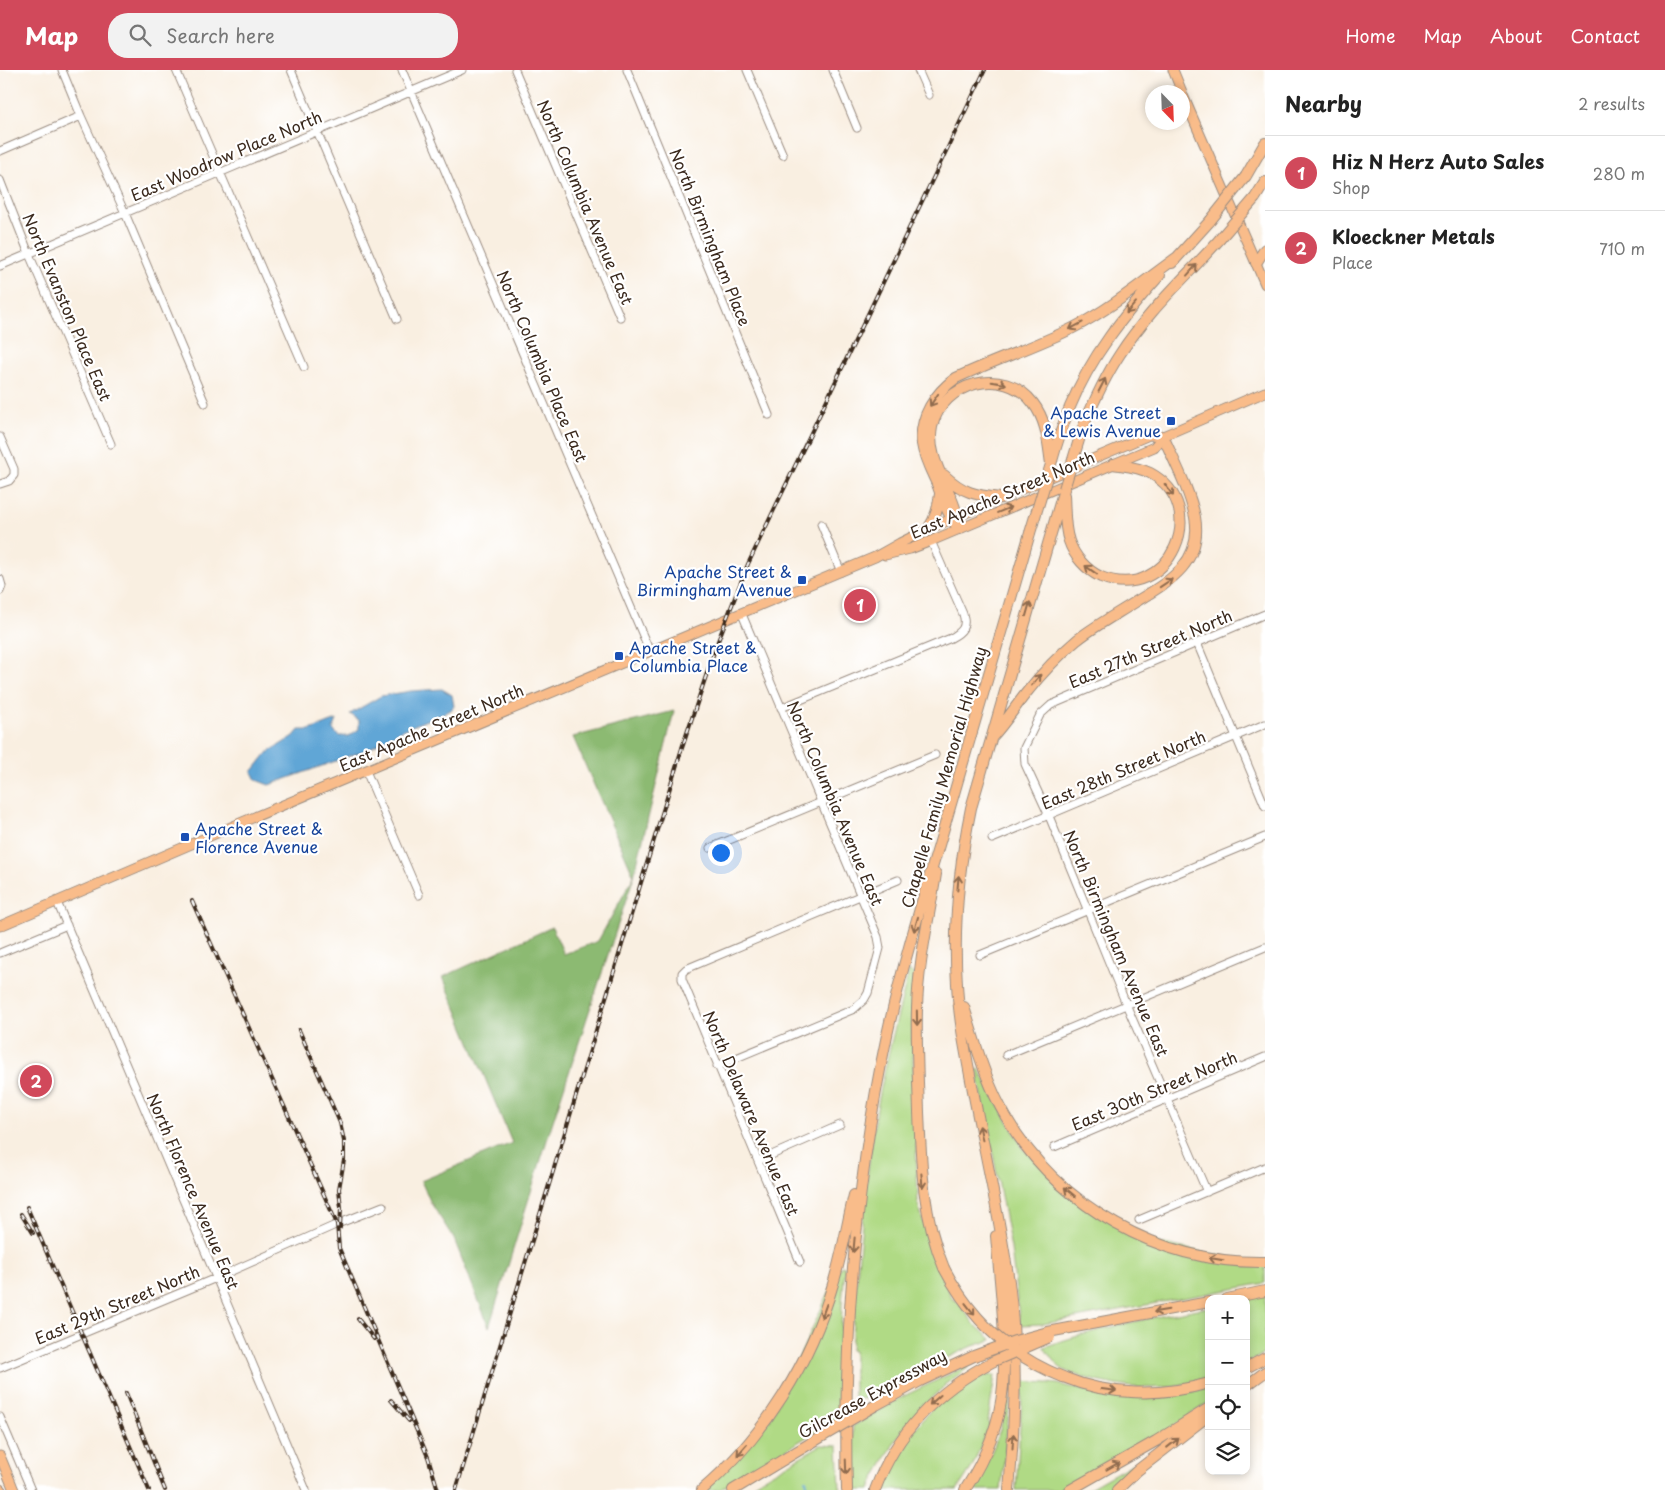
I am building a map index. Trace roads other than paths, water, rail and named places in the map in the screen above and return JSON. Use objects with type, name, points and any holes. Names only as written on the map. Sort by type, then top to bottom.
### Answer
[{"type":"highway","name":"Chapelle Family Memorial Highway","points":[[847,1490],[845,1401],[857,1210],[887,1033],[903,967],[1051,464],[1053,441],[1076,392],[1107,338],[1131,308],[1210,221],[1246,176],[1265,143]]},
{"type":"highway","points":[[1008,1490],[1013,1439],[1015,1386],[1009,1285],[1003,1242],[964,1044],[957,984],[956,908],[962,854],[971,808],[1054,520],[1082,430],[1099,389],[1121,352],[1154,311],[1219,240],[1265,182]]},
{"type":"highway","points":[[1256,262],[1265,249]]},
{"type":"highway","points":[[955,518],[940,493],[925,456],[922,438],[924,423],[935,398],[944,388],[965,374],[1074,327],[1118,300],[1176,258]]},
{"type":"highway","points":[[959,529],[932,450],[931,435],[934,422],[946,400],[956,392],[972,384],[999,382],[1024,394],[1038,411],[1053,441]]},
{"type":"highway","points":[[990,740],[1008,720],[1038,678],[1063,652],[1091,629],[1168,583],[1180,572],[1188,559],[1195,540],[1195,519],[1163,436]]},
{"type":"highway","points":[[1064,490],[1067,534],[1074,553],[1089,570],[1103,577],[1118,581],[1135,580],[1155,572],[1166,562],[1176,546],[1181,529],[1179,510],[1173,496],[1160,480],[1148,472],[1113,464]]},
{"type":"highway","points":[[941,473],[954,485],[966,492],[1000,498]]},
{"type":"highway","points":[[928,529],[938,509],[940,493]]},
{"type":"highway","points":[[944,827],[920,970],[917,1008],[920,1140],[924,1192],[933,1236],[944,1268],[960,1296],[985,1327],[1011,1349],[1032,1363],[1063,1377],[1100,1389],[1130,1392],[1168,1392],[1205,1384]]},
{"type":"highway","points":[[957,984],[984,1070],[998,1101],[1027,1148],[1039,1163],[1060,1183],[1099,1214],[1134,1234],[1155,1243],[1216,1259],[1265,1262]]},
{"type":"highway","points":[[702,1490],[730,1463],[765,1421],[788,1387],[814,1337],[835,1278],[876,1093]]},
{"type":"highway","points":[[965,1490],[985,1454],[995,1425],[1003,1387],[1003,1324],[991,1180]]},
{"type":"highway","points":[[1244,1295],[1265,1290]]},
{"type":"highway","points":[[875,1490],[892,1454],[915,1420],[944,1392],[974,1371],[1049,1334],[1082,1324],[1205,1303]]},
{"type":"highway","name":"Gilcrease Expressway","points":[[733,1490],[920,1381],[974,1356],[1015,1341],[1049,1334]]},
{"type":"highway","points":[[1250,1366],[1265,1358]]},
{"type":"highway","points":[[1250,1379],[1265,1370]]},
{"type":"highway","points":[[1247,1385],[1265,1370]]},
{"type":"highway","points":[[1070,1490],[1149,1446],[1205,1411]]},
{"type":"highway","points":[[1117,1490],[1138,1470],[1205,1418]]},
{"type":"main road","points":[[1173,70],[1179,85]]},
{"type":"main road","points":[[1190,111],[1265,284]]},
{"type":"main road","name":"East Apache Street North","points":[[0,926],[841,572],[875,558],[931,541],[1154,447],[1163,436],[1265,392]]},
{"type":"main road","name":"East Apache Street North","points":[[875,558],[928,529],[1000,498],[1150,435],[1163,436]]},
{"type":"main road","points":[[0,1456],[14,1490]]},
{"type":"street","points":[[62,70],[125,212],[205,403]]},
{"type":"street","points":[[176,70],[304,367]]},
{"type":"street","points":[[290,70],[397,319]]},
{"type":"street","name":"North Columbia Place East","points":[[402,70],[650,652]]},
{"type":"street","name":"East Woodrow Place North","points":[[0,266],[462,70]]},
{"type":"street","name":"North Columbia Avenue East","points":[[515,70],[620,317]]},
{"type":"street","name":"North Birmingham Place","points":[[627,70],[769,414]]},
{"type":"street","points":[[747,70],[784,155]]},
{"type":"street","points":[[833,70],[857,128]]},
{"type":"street","points":[[918,70],[929,95]]},
{"type":"street","points":[[0,151],[81,116]]},
{"type":"street","name":"North Evanston Place East","points":[[0,180],[111,444]]},
{"type":"street","points":[[0,437],[14,469],[14,474],[9,481],[0,484]]},
{"type":"street","points":[[821,524],[841,572]]},
{"type":"street","points":[[781,708],[950,638],[964,628],[963,614],[931,541]]},
{"type":"street","points":[[0,579],[2,586],[0,591]]},
{"type":"street","name":"North Columbia Avenue East","points":[[717,1066],[854,1009],[868,993],[880,948],[878,937],[742,614]]},
{"type":"street","name":"East 27th Street North","points":[[1047,707],[1265,614]]},
{"type":"street","points":[[1197,643],[1265,806]]},
{"type":"street","name":"North Birmingham Avenue East","points":[[1047,707],[1040,715],[1024,748],[1025,764],[1049,816],[1126,1004],[1207,1192]]},
{"type":"street","name":"East 28th Street North","points":[[992,839],[1265,724]]},
{"type":"street","points":[[710,848],[935,755]]},
{"type":"street","points":[[366,771],[419,895]]},
{"type":"street","points":[[980,955],[1265,837]]},
{"type":"street","points":[[861,896],[898,880]]},
{"type":"street","name":"North Delaware Avenue East","points":[[800,1262],[717,1066],[682,979],[682,973],[686,969],[861,896]]},
{"type":"street","name":"North Florence Avenue East","points":[[57,902],[306,1490]]},
{"type":"street","points":[[0,953],[67,925]]},
{"type":"street","points":[[1006,1055],[1265,947]]},
{"type":"street","name":"East 30th Street North","points":[[1054,1147],[1265,1057]]},
{"type":"street","points":[[758,1162],[840,1125]]},
{"type":"street","points":[[1139,1220],[1265,1167]]},
{"type":"street","name":"East 29th Street North","points":[[0,1368],[216,1278],[340,1222],[383,1206]]},
{"type":"street","points":[[0,1417],[31,1490]]},
{"type":"water","points":[[442,689],[452,695],[454,706],[451,710],[400,731],[369,749],[269,785],[256,780],[252,772],[267,753],[294,736],[299,730],[310,730],[337,720],[333,730],[339,736],[349,736],[359,729],[359,720],[350,714],[381,696],[411,691]]},
{"type":"waterway","points":[[806,1480],[808,1490]]},
{"type":"railway","points":[[456,1490],[682,748],[716,646],[748,564],[985,70]]},
{"type":"railway","points":[[192,901],[337,1224],[339,1248],[428,1457],[438,1490]]},
{"type":"railway","points":[[299,1030],[340,1123],[344,1141],[344,1160],[339,1189],[341,1208],[340,1228]]},
{"type":"railway","points":[[27,1207],[149,1490]]},
{"type":"railway","points":[[21,1214],[33,1233]]},
{"type":"railway","points":[[358,1319],[374,1339]]},
{"type":"railway","points":[[126,1393],[165,1490]]},
{"type":"railway","points":[[391,1400],[409,1421]]},
{"type":"place","name":"Apache Street & Lewis Avenue","points":[[1171,421]]},
{"type":"place","name":"Apache Street & Birmingham Avenue","points":[[802,580]]},
{"type":"place","name":"Hiz N Herz Auto Sales","points":[[860,605]]},
{"type":"place","name":"Apache Street & Columbia Place","points":[[619,656]]},
{"type":"place","name":"Apache Street & Florence Avenue","points":[[185,837]]},
{"type":"place","name":"Kloeckner Metals","points":[[36,1081]]}]
